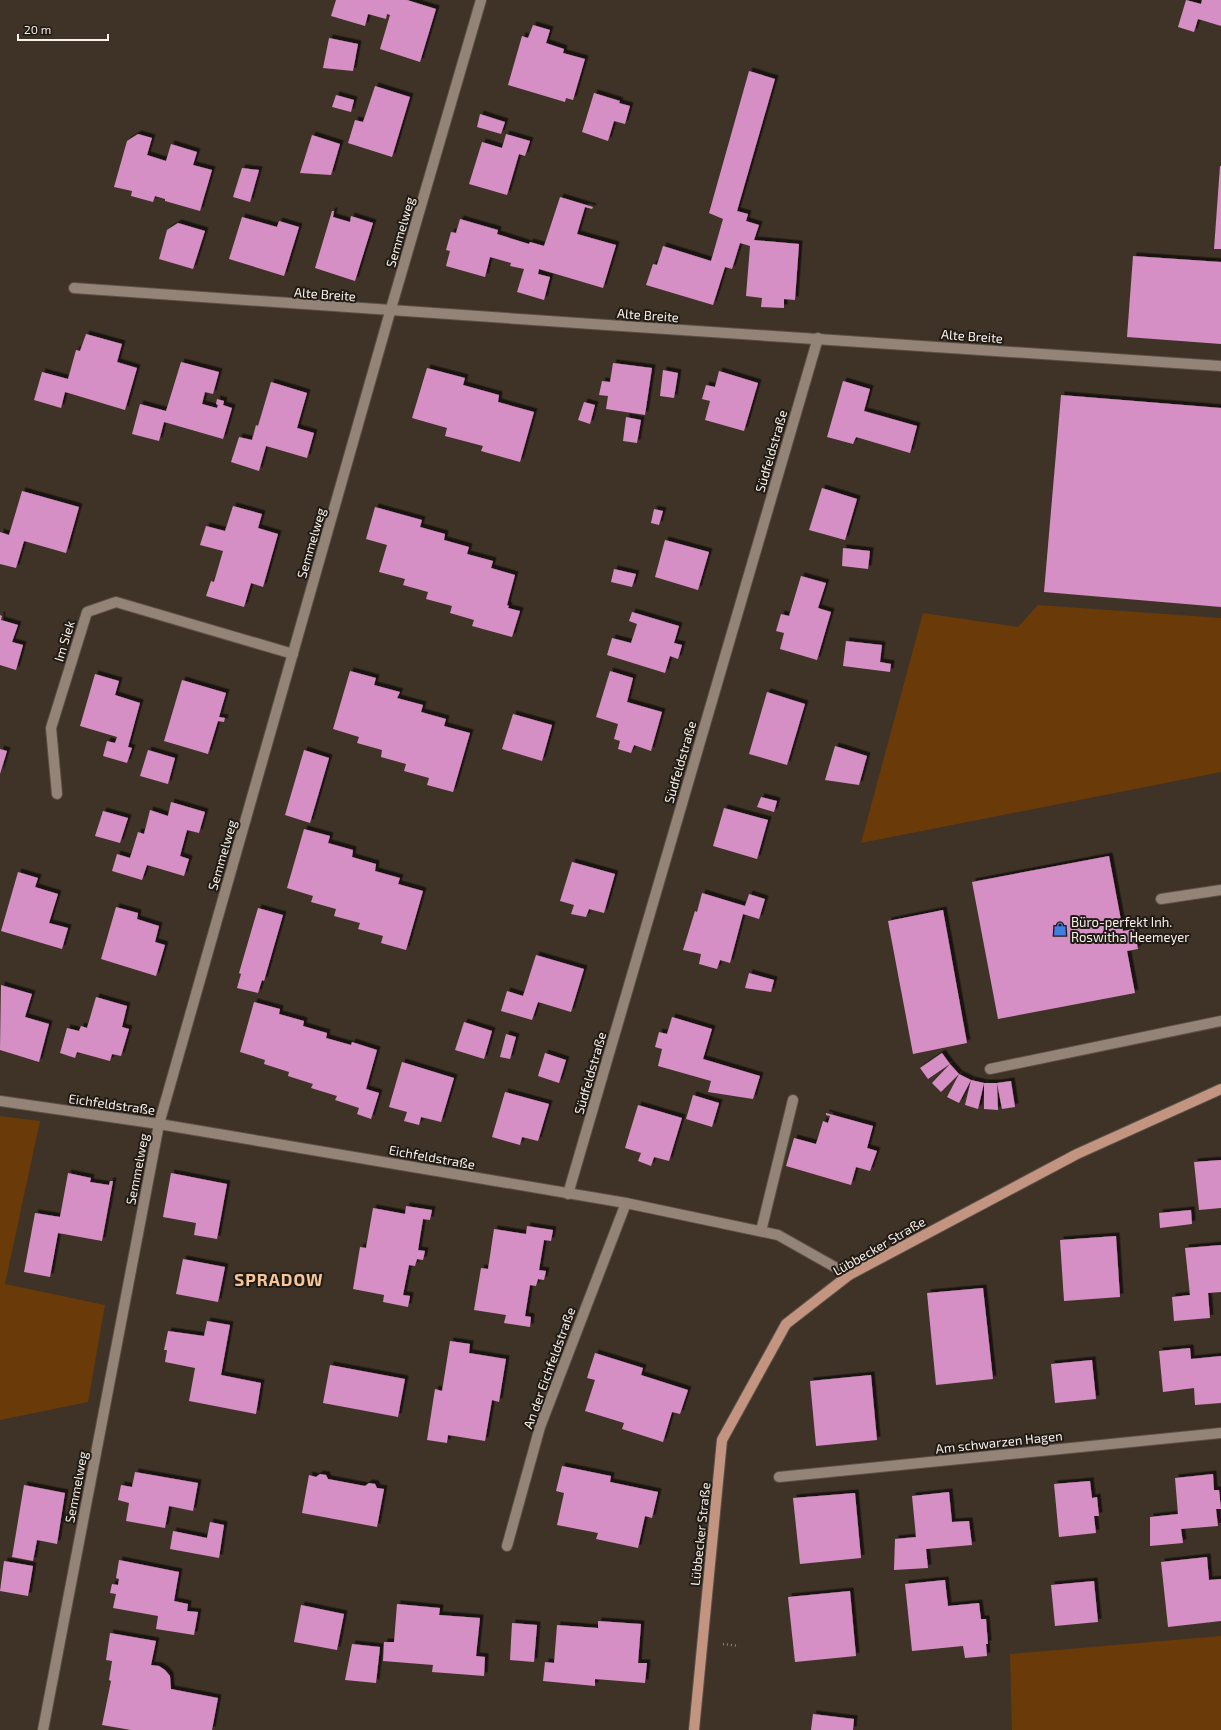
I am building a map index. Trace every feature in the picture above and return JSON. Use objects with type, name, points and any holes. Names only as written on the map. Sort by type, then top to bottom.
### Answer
[{"type":"main road","name":"Lübbecker Straße","points":[[694,1730],[722,1440],[786,1324],[849,1275],[1077,1154],[1221,1089]]},
{"type":"street","name":"Semmelweg","points":[[43,1730],[159,1124],[390,312],[481,0]]},
{"type":"street","name":"Alte Breite","points":[[74,288],[390,312],[818,338],[1221,366]]},
{"type":"street","name":"Südfeldstraße","points":[[568,1194],[818,338]]},
{"type":"street","name":"Im Siek","points":[[57,794],[51,728],[87,612],[116,602],[293,654]]},
{"type":"street","points":[[1161,899],[1221,890]]},
{"type":"street","points":[[990,1069],[1221,1021]]},
{"type":"street","points":[[761,1231],[793,1100]]},
{"type":"street","name":"Eichfeldstraße","points":[[0,1101],[159,1124],[626,1203],[778,1235],[849,1275]]},
{"type":"street","name":"An der Eichfeldstraße","points":[[507,1546],[540,1427],[626,1203]]},
{"type":"street","name":"Am schwarzen Hagen","points":[[779,1477],[1221,1432]]},
{"type":"shaded area","points":[[1038,605],[1221,618],[1221,772],[861,843],[923,613],[1018,627]]},
{"type":"shaded area","points":[[0,1116],[40,1121],[5,1284],[105,1305],[88,1402],[0,1420]]},
{"type":"shaded area","points":[[1221,1636],[1221,1730],[1012,1730],[1010,1654]]},
{"type":"building","points":[[336,0],[407,0],[436,9],[420,62],[380,49],[390,15],[387,14],[386,19],[368,14],[365,26],[331,16]]},
{"type":"building","points":[[1186,0],[1201,4],[1202,0],[1221,0],[1221,26],[1198,19],[1194,32],[1178,27]]},
{"type":"building","points":[[533,25],[550,30],[546,43],[564,49],[563,53],[585,59],[573,100],[566,98],[565,102],[508,85],[522,36],[528,38]]},
{"type":"building","points":[[329,38],[358,44],[353,71],[323,68]]},
{"type":"building","points":[[749,71],[775,79],[737,211],[748,214],[746,221],[759,225],[754,240],[799,244],[795,300],[784,299],[784,308],[761,307],[762,298],[746,296],[750,246],[740,243],[732,269],[725,267],[713,305],[646,285],[653,264],[657,265],[663,246],[711,261],[723,219],[709,213]]},
{"type":"building","points":[[375,86],[410,97],[392,157],[348,143],[355,120],[363,122]]},
{"type":"building","points":[[594,93],[620,101],[619,103],[630,106],[625,124],[614,121],[608,141],[582,132]]},
{"type":"building","points":[[336,95],[354,100],[351,112],[332,107]]},
{"type":"building","points":[[480,114],[505,122],[501,134],[477,127]]},
{"type":"building","points":[[138,134],[152,138],[147,155],[166,161],[171,144],[197,152],[193,165],[212,170],[200,211],[165,201],[165,199],[155,196],[153,202],[131,196],[132,191],[114,187],[127,141]]},
{"type":"building","points":[[506,134],[530,141],[525,156],[519,154],[507,195],[469,184],[482,142],[502,148]]},
{"type":"building","points":[[312,135],[340,144],[331,175],[300,173]]},
{"type":"building","points":[[1220,166],[1221,249],[1214,249]]},
{"type":"building","points":[[242,168],[259,170],[250,202],[233,197]]},
{"type":"building","points":[[560,197],[593,207],[592,209],[585,207],[577,234],[616,245],[603,288],[539,269],[538,274],[550,277],[544,300],[517,292],[524,269],[510,266],[511,263],[490,257],[485,277],[446,266],[450,251],[446,250],[451,232],[456,233],[460,219],[498,230],[497,234],[529,244],[530,242],[544,246]]},
{"type":"building","points":[[332,211],[334,211],[333,217],[350,222],[351,216],[373,223],[355,281],[315,268]]},
{"type":"building","points":[[242,217],[277,227],[279,221],[299,227],[284,276],[229,259]]},
{"type":"building","points":[[178,223],[205,231],[193,269],[159,259],[167,230]]},
{"type":"building","points":[[1133,256],[1221,262],[1221,344],[1127,337]]},
{"type":"building","points":[[86,334],[122,344],[117,362],[137,368],[125,410],[65,392],[61,408],[34,400],[42,372],[68,379],[76,350],[80,351]]},
{"type":"building","points":[[181,362],[219,372],[213,394],[205,392],[202,404],[217,408],[217,399],[224,401],[223,405],[232,408],[223,439],[164,422],[159,441],[132,434],[140,404],[166,411]]},
{"type":"building","points":[[613,363],[652,368],[645,415],[606,409],[608,396],[599,395],[602,381],[610,382]]},
{"type":"building","points":[[427,368],[465,378],[463,385],[499,395],[498,402],[534,412],[520,462],[481,451],[483,446],[445,436],[447,428],[412,418]]},
{"type":"building","points":[[663,370],[678,373],[674,398],[660,396]]},
{"type":"building","points":[[719,371],[758,383],[744,431],[705,420],[710,401],[702,399],[706,385],[715,387]]},
{"type":"building","points":[[843,381],[870,389],[864,411],[917,426],[910,453],[856,437],[853,444],[827,437]]},
{"type":"building","points":[[271,382],[307,393],[297,428],[314,433],[307,458],[266,446],[259,471],[231,462],[239,437],[252,440],[256,425],[258,426]]},
{"type":"building","points":[[1061,395],[1221,408],[1221,607],[1044,592]]},
{"type":"building","points":[[584,402],[595,405],[590,424],[578,420]]},
{"type":"building","points":[[626,417],[641,420],[637,443],[623,441]]},
{"type":"building","points":[[822,488],[857,499],[845,540],[809,530]]},
{"type":"building","points":[[22,491],[79,507],[66,553],[24,541],[16,568],[0,564],[0,532],[9,535]]},
{"type":"building","points":[[233,506],[262,514],[258,528],[278,534],[263,587],[251,583],[244,607],[206,596],[211,581],[214,582],[223,551],[200,545],[206,526],[225,531]]},
{"type":"building","points":[[375,507],[422,520],[420,527],[445,534],[444,540],[469,547],[467,554],[493,561],[491,568],[515,575],[507,605],[509,606],[508,608],[520,611],[512,637],[472,626],[474,620],[450,613],[452,606],[426,599],[428,592],[403,585],[405,579],[379,572],[387,545],[366,539]]},
{"type":"building","points":[[654,509],[663,511],[659,525],[651,523]]},
{"type":"building","points":[[665,540],[709,552],[698,590],[655,577]]},
{"type":"building","points":[[843,548],[870,551],[868,569],[842,566]]},
{"type":"building","points":[[614,569],[636,574],[632,587],[611,582]]},
{"type":"building","points":[[801,576],[826,583],[818,608],[831,612],[817,660],[780,649],[784,633],[776,631],[781,614],[789,616]]},
{"type":"building","points":[[632,612],[679,626],[674,643],[682,645],[678,659],[670,656],[665,673],[607,655],[612,638],[631,643],[637,624],[629,621]]},
{"type":"building","points":[[0,615],[2,616],[1,620],[18,625],[12,642],[23,645],[16,670],[0,665]]},
{"type":"building","points":[[846,641],[882,645],[880,662],[891,664],[890,672],[843,666]]},
{"type":"building","points":[[350,671],[376,678],[374,685],[400,692],[397,698],[423,705],[421,712],[446,719],[444,726],[470,733],[453,792],[427,785],[429,778],[404,771],[406,764],[381,757],[382,750],[357,743],[359,737],[333,729]]},
{"type":"building","points":[[610,671],[633,678],[627,702],[662,712],[651,751],[634,745],[631,753],[618,749],[620,741],[614,739],[618,724],[596,717]]},
{"type":"building","points":[[95,674],[119,681],[115,695],[140,703],[128,747],[132,748],[127,763],[103,756],[107,741],[115,743],[117,737],[80,726]]},
{"type":"building","points":[[182,680],[226,693],[219,717],[225,718],[224,722],[218,721],[208,754],[164,741]]},
{"type":"building","points":[[767,692],[805,704],[787,765],[749,754]]},
{"type":"building","points":[[513,714],[552,725],[542,761],[502,749]]},
{"type":"building","points":[[835,746],[867,756],[859,785],[825,780]]},
{"type":"building","points":[[0,749],[7,751],[0,774]]},
{"type":"building","points":[[148,750],[175,758],[168,784],[140,776]]},
{"type":"building","points":[[304,750],[329,758],[310,823],[285,815]]},
{"type":"building","points":[[761,797],[777,801],[774,812],[757,807]]},
{"type":"building","points":[[171,802],[205,812],[199,833],[187,830],[180,856],[189,859],[184,876],[147,865],[142,880],[112,871],[117,854],[130,858],[138,832],[144,834],[150,810],[168,816]]},
{"type":"building","points":[[724,808],[768,820],[757,859],[713,846]]},
{"type":"building","points":[[103,811],[128,818],[120,843],[95,836]]},
{"type":"building","points":[[304,829],[330,836],[328,843],[353,850],[352,857],[376,864],[375,871],[400,878],[398,884],[423,891],[406,950],[381,943],[383,936],[358,929],[360,923],[334,916],[336,909],[311,902],[313,896],[287,888]]},
{"type":"building","points":[[1109,856],[1123,931],[1134,929],[1138,949],[1127,951],[1135,993],[998,1019],[972,882]]},
{"type":"building","points":[[572,862],[615,874],[604,913],[589,909],[586,917],[571,914],[574,905],[560,901]]},
{"type":"building","points":[[18,872],[38,878],[35,887],[58,894],[49,923],[68,928],[62,949],[1,931]]},
{"type":"building","points":[[702,893],[745,906],[749,894],[765,899],[759,919],[743,914],[730,963],[720,960],[717,969],[699,964],[701,954],[683,950],[695,911],[697,912]]},
{"type":"building","points":[[116,907],[138,913],[137,919],[159,926],[155,942],[165,945],[156,976],[101,959]]},
{"type":"building","points":[[258,908],[283,915],[264,981],[262,980],[258,993],[237,988],[241,974],[239,973]]},
{"type":"building","points":[[943,910],[967,1043],[913,1054],[888,921]]},
{"type":"building","points":[[536,955],[584,969],[571,1012],[538,1002],[532,1020],[501,1011],[507,991],[523,996]]},
{"type":"building","points":[[749,973],[774,980],[771,992],[745,988]]},
{"type":"building","points":[[1,985],[32,994],[25,1017],[49,1024],[39,1062],[0,1050]]},
{"type":"building","points":[[96,997],[127,1006],[122,1027],[129,1029],[121,1056],[112,1054],[110,1061],[77,1052],[75,1058],[60,1053],[67,1028],[79,1031],[81,1026],[87,1028]]},
{"type":"building","points":[[254,1002],[280,1009],[279,1014],[304,1021],[303,1026],[327,1033],[326,1038],[351,1045],[352,1042],[377,1050],[366,1089],[379,1093],[371,1119],[357,1114],[359,1108],[335,1100],[337,1096],[311,1088],[313,1084],[288,1076],[289,1072],[264,1064],[265,1060],[240,1052]]},
{"type":"building","points":[[672,1017],[712,1029],[703,1059],[760,1076],[753,1099],[708,1092],[711,1081],[658,1066],[662,1049],[655,1047],[659,1032],[667,1034]]},
{"type":"building","points":[[464,1022],[492,1031],[484,1059],[455,1050]]},
{"type":"building","points":[[506,1034],[516,1037],[510,1059],[500,1057]]},
{"type":"building","points":[[545,1053],[566,1060],[559,1083],[538,1076]]},
{"type":"building","points":[[942,1053],[950,1064],[928,1079],[920,1068]]},
{"type":"building","points":[[402,1062],[454,1078],[441,1122],[421,1117],[419,1125],[404,1121],[407,1112],[389,1107]]},
{"type":"building","points":[[950,1064],[959,1074],[941,1092],[932,1083]]},
{"type":"building","points":[[959,1074],[971,1080],[959,1103],[947,1097]]},
{"type":"building","points":[[971,1080],[984,1083],[978,1109],[965,1105]]},
{"type":"building","points":[[1011,1081],[1015,1107],[1002,1109],[997,1083]]},
{"type":"building","points":[[984,1083],[997,1083],[998,1110],[984,1109]]},
{"type":"building","points":[[505,1092],[549,1104],[538,1141],[522,1137],[520,1145],[492,1137]]},
{"type":"building","points":[[693,1095],[719,1103],[712,1127],[686,1119]]},
{"type":"building","points":[[638,1105],[682,1118],[669,1161],[654,1157],[651,1166],[638,1161],[641,1153],[625,1148]]},
{"type":"building","points":[[826,1113],[873,1126],[867,1148],[877,1151],[870,1171],[856,1167],[851,1185],[786,1166],[794,1138],[816,1144],[823,1121],[828,1123],[830,1116],[826,1115]]},
{"type":"building","points":[[1221,1160],[1221,1208],[1199,1210],[1194,1162]]},
{"type":"building","points":[[68,1173],[91,1178],[90,1182],[109,1185],[110,1181],[113,1181],[102,1241],[58,1233],[50,1277],[24,1272],[35,1213],[60,1217]]},
{"type":"building","points":[[171,1173],[227,1184],[217,1239],[194,1235],[196,1223],[163,1217]]},
{"type":"building","points":[[406,1206],[432,1210],[430,1220],[423,1219],[418,1250],[425,1251],[423,1260],[417,1259],[415,1266],[409,1265],[403,1295],[410,1296],[408,1307],[383,1302],[384,1295],[353,1289],[360,1247],[366,1248],[373,1208],[405,1214]]},
{"type":"building","points":[[1191,1210],[1192,1224],[1160,1228],[1159,1213]]},
{"type":"building","points":[[527,1226],[553,1230],[551,1241],[544,1240],[539,1270],[546,1271],[544,1280],[538,1279],[536,1286],[530,1285],[525,1316],[531,1317],[530,1327],[504,1323],[506,1315],[474,1310],[481,1268],[488,1269],[494,1229],[526,1234]]},
{"type":"building","points":[[1116,1236],[1120,1297],[1064,1301],[1060,1240]]},
{"type":"building","points":[[1221,1245],[1221,1292],[1208,1293],[1210,1318],[1174,1321],[1172,1297],[1190,1295],[1185,1248]]},
{"type":"building","points":[[183,1259],[225,1267],[218,1302],[176,1294]]},
{"type":"building","points":[[983,1288],[993,1379],[936,1385],[927,1293]]},
{"type":"building","points":[[207,1321],[230,1325],[221,1375],[261,1383],[256,1414],[189,1401],[195,1368],[165,1362],[167,1350],[164,1350],[168,1331],[204,1336]]},
{"type":"building","points":[[450,1341],[470,1344],[469,1353],[506,1359],[499,1402],[492,1400],[485,1441],[448,1435],[447,1443],[427,1440],[435,1389],[442,1391]]},
{"type":"building","points":[[1190,1348],[1191,1359],[1221,1356],[1221,1403],[1195,1405],[1194,1388],[1163,1392],[1159,1351]]},
{"type":"building","points":[[595,1353],[643,1368],[641,1375],[688,1390],[680,1414],[672,1412],[663,1442],[622,1429],[624,1423],[585,1411],[595,1380],[587,1378]]},
{"type":"building","points":[[1092,1360],[1096,1399],[1055,1403],[1051,1364]]},
{"type":"building","points":[[330,1365],[405,1379],[398,1417],[323,1403]]},
{"type":"building","points":[[871,1375],[877,1440],[816,1446],[810,1381]]},
{"type":"building","points":[[562,1466],[611,1476],[610,1482],[658,1492],[652,1518],[645,1516],[638,1548],[596,1539],[598,1533],[557,1525],[564,1493],[556,1491]]},
{"type":"building","points":[[135,1472],[198,1483],[193,1511],[169,1506],[165,1528],[126,1521],[129,1503],[118,1500],[121,1485],[132,1487]]},
{"type":"building","points":[[320,1474],[326,1475],[328,1479],[365,1486],[369,1483],[375,1484],[377,1488],[384,1489],[377,1527],[302,1513],[309,1475],[316,1477]]},
{"type":"building","points":[[1213,1474],[1214,1490],[1219,1490],[1221,1509],[1216,1509],[1218,1526],[1181,1529],[1183,1543],[1150,1546],[1150,1517],[1178,1514],[1175,1478]]},
{"type":"building","points":[[1090,1481],[1092,1498],[1097,1497],[1099,1516],[1094,1516],[1096,1533],[1059,1537],[1054,1484]]},
{"type":"building","points":[[24,1485],[65,1493],[57,1544],[37,1540],[33,1561],[12,1557]]},
{"type":"building","points":[[949,1492],[952,1522],[969,1521],[972,1545],[926,1549],[928,1568],[894,1570],[895,1539],[916,1537],[912,1496]]},
{"type":"building","points":[[855,1493],[861,1558],[800,1564],[793,1498]]},
{"type":"building","points":[[210,1522],[224,1525],[219,1558],[170,1549],[173,1531],[207,1538]]},
{"type":"building","points":[[1207,1557],[1209,1580],[1221,1579],[1221,1621],[1168,1627],[1161,1562]]},
{"type":"building","points":[[119,1560],[179,1572],[174,1601],[188,1604],[187,1611],[198,1612],[194,1635],[156,1629],[158,1616],[113,1608],[116,1594],[110,1593],[112,1584],[118,1585],[119,1579],[116,1578]]},
{"type":"building","points":[[4,1561],[33,1566],[28,1596],[0,1591]]},
{"type":"building","points":[[945,1580],[948,1606],[979,1603],[981,1619],[986,1619],[988,1644],[986,1644],[987,1656],[965,1658],[963,1646],[912,1651],[905,1584]]},
{"type":"building","points":[[1094,1581],[1098,1622],[1055,1626],[1051,1585]]},
{"type":"building","points":[[850,1591],[856,1656],[795,1662],[788,1597]]},
{"type":"building","points":[[397,1604],[440,1608],[439,1615],[480,1618],[476,1656],[485,1657],[484,1676],[432,1672],[433,1665],[383,1661],[384,1642],[394,1642]]},
{"type":"building","points":[[301,1605],[344,1614],[337,1650],[294,1642]]},
{"type":"building","points":[[598,1621],[641,1624],[638,1663],[647,1663],[645,1683],[595,1679],[595,1686],[543,1681],[545,1662],[554,1663],[557,1625],[598,1628]]},
{"type":"building","points":[[512,1623],[537,1625],[534,1662],[510,1660]]},
{"type":"building","points":[[110,1633],[156,1641],[151,1665],[159,1666],[170,1676],[171,1689],[218,1698],[212,1730],[131,1730],[102,1725],[111,1681],[109,1680],[112,1661],[106,1660]]},
{"type":"building","points":[[352,1644],[380,1647],[376,1683],[345,1680]]},
{"type":"building","points":[[813,1714],[854,1719],[853,1730],[811,1730]]},
{"type":"place","name":"Büro-perfekt Inh. Roswitha Heemeyer","points":[[1060,929]]},
{"type":"district","name":"SPRADOW","points":[[279,1280]]}]
